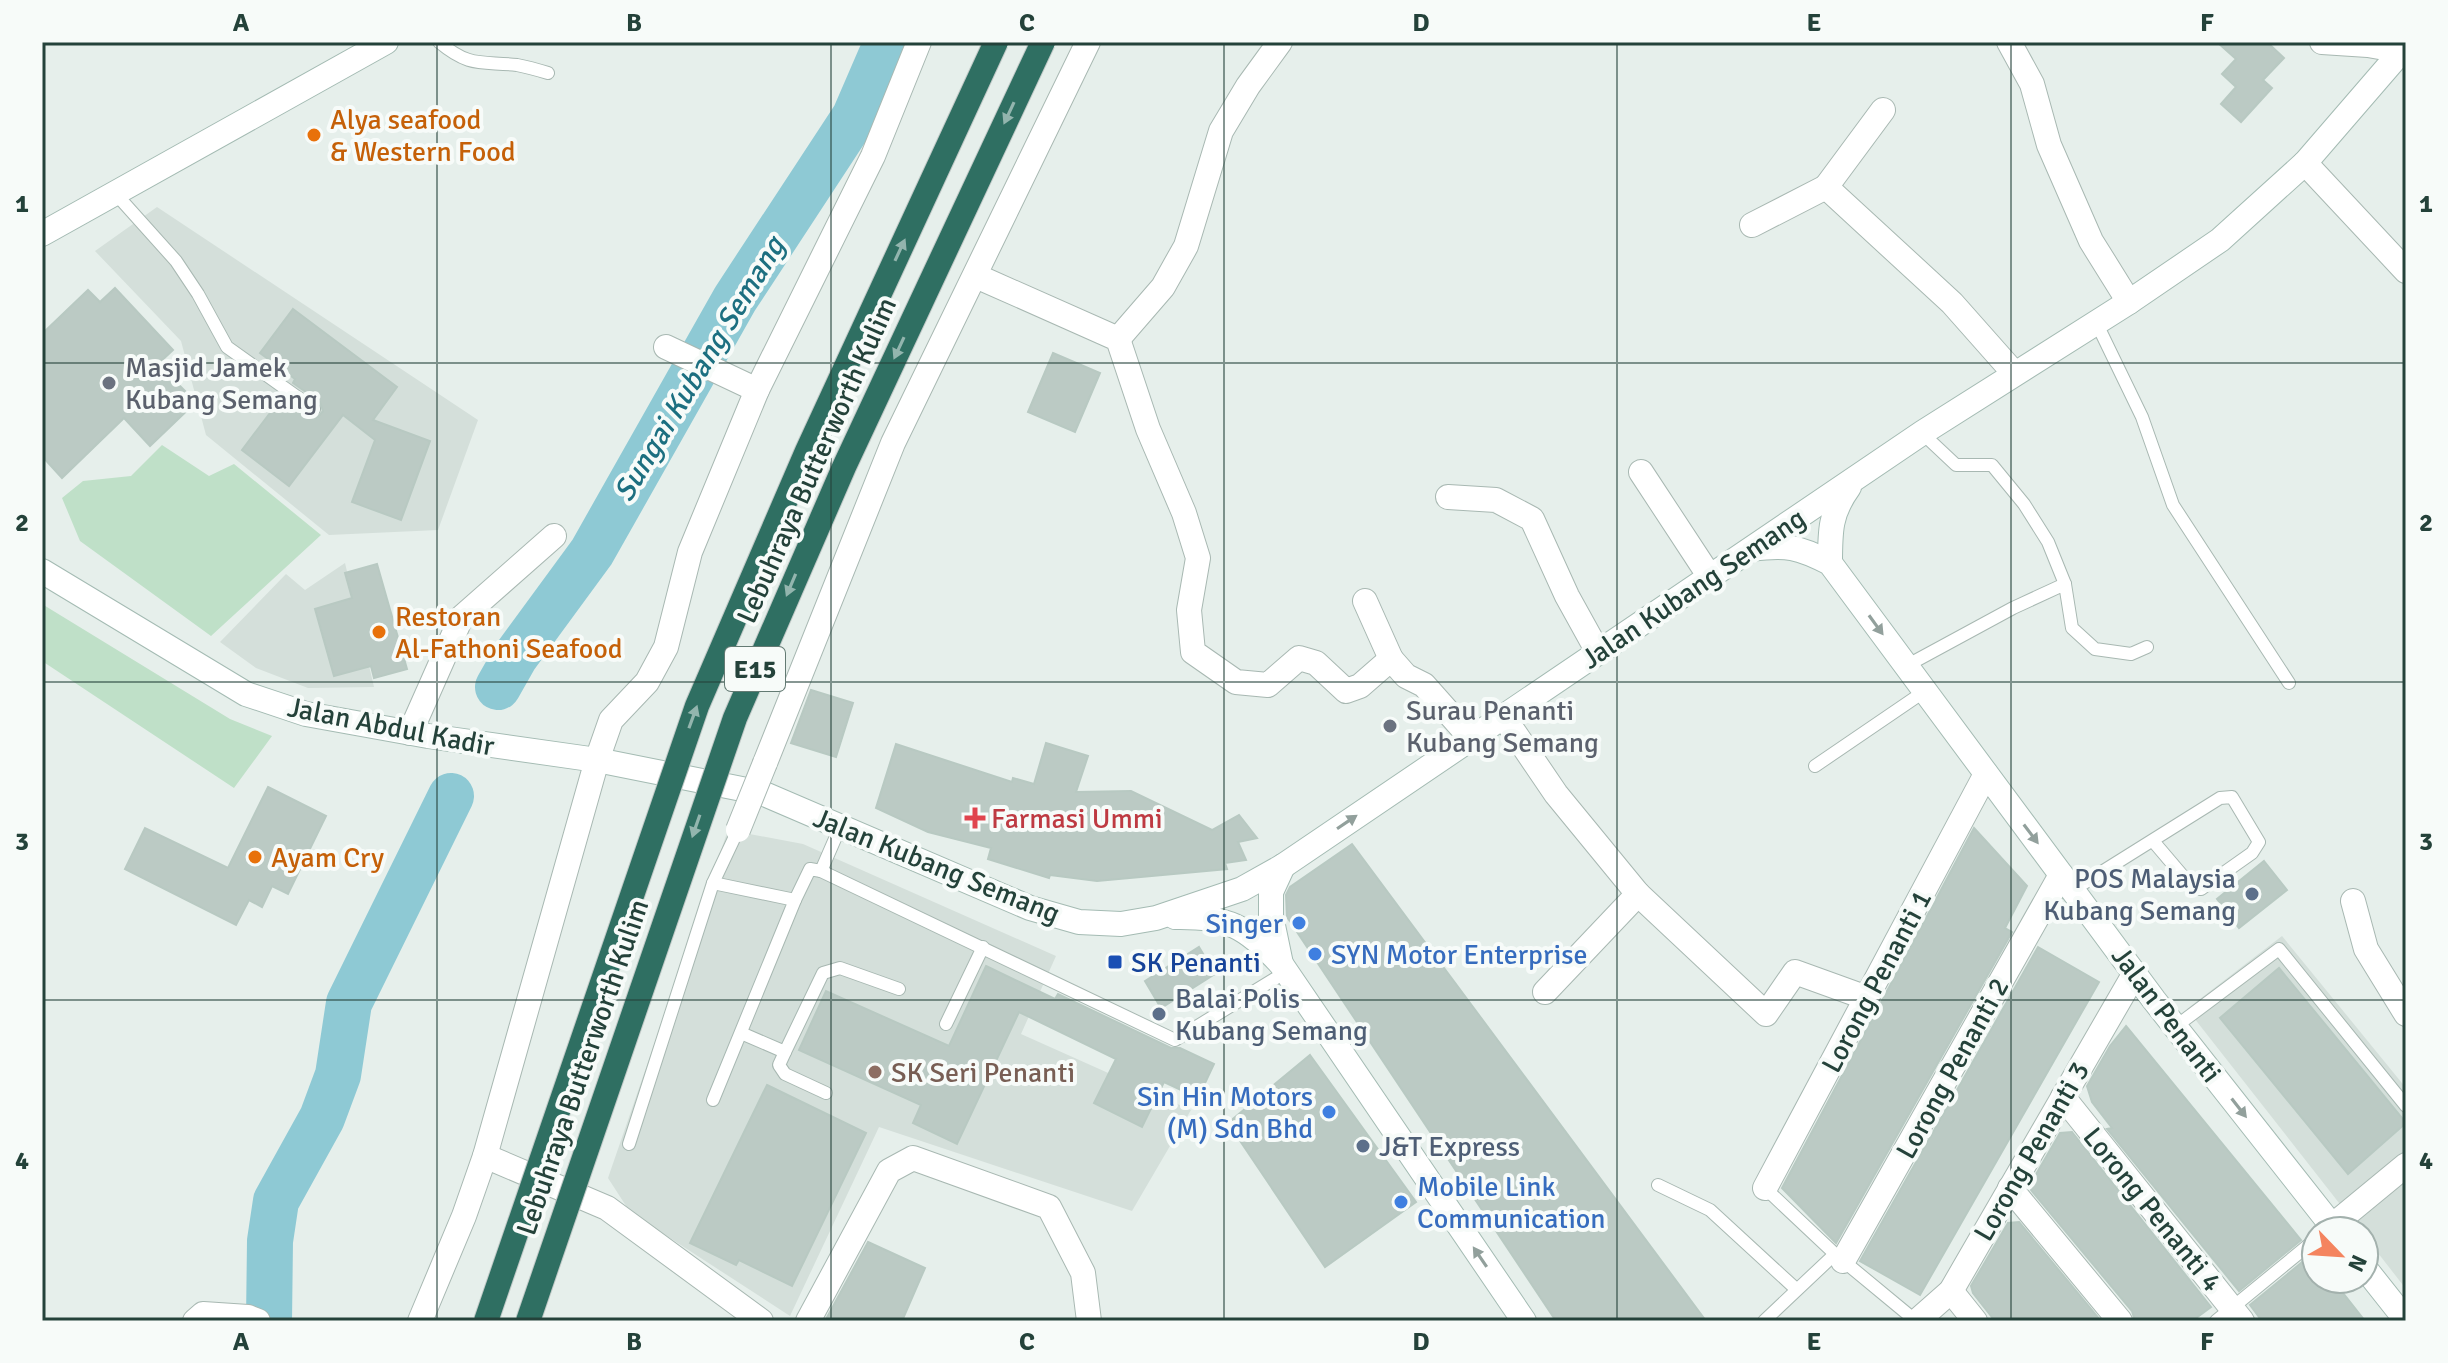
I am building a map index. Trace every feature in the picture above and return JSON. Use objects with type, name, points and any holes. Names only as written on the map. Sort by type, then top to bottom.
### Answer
[{"type":"highway","name":"Lebuhraya Butterworth Kulim","points":[[486,1321],[697,706],[807,451],[996,42]]},
{"type":"highway","name":"Lebuhraya Butterworth Kulim","points":[[528,1321],[735,718],[844,467],[1043,42]]},
{"type":"street","points":[[42,234],[386,42]]},
{"type":"street","points":[[420,1321],[464,1216],[485,1156],[589,759],[611,720],[647,682],[666,647],[690,552],[757,390],[873,156],[919,42]]},
{"type":"street","points":[[738,830],[893,443],[1088,42]]},
{"type":"street","points":[[1118,339],[1163,287],[1186,246],[1221,131],[1280,42]]},
{"type":"street","points":[[2009,42],[2032,84],[2049,145],[2091,241],[2129,302]]},
{"type":"street","points":[[2322,42],[2404,49]]},
{"type":"street","name":"Jalan Kubang Semang","points":[[589,759],[762,793],[1043,912],[1079,922],[1121,924],[1156,918],[1242,889],[1283,866],[1922,433],[2129,302],[2220,240],[2305,163],[2404,49]]},
{"type":"street","points":[[1752,225],[1826,187],[1883,110]]},
{"type":"street","points":[[2305,163],[2406,271]]},
{"type":"street","points":[[1826,187],[1952,303],[2014,373]]},
{"type":"street","points":[[976,276],[1118,339],[1148,429],[1184,513],[1198,558],[1189,610],[1193,652],[1236,682],[1268,685],[1299,658],[1316,663],[1346,691],[1360,686],[1391,659]]},
{"type":"street","points":[[672,350],[757,390]]},
{"type":"street","points":[[1641,472],[1710,577]]},
{"type":"street","points":[[1749,550],[1777,545],[1794,547],[1830,563],[1830,532],[1835,506],[1855,479]]},
{"type":"street","points":[[1448,497],[1496,500],[1532,519],[1567,596],[1598,652]]},
{"type":"street","points":[[419,735],[461,618],[554,536]]},
{"type":"street","name":"Jalan Penanti","points":[[1830,563],[2314,1215]]},
{"type":"street","name":"Jalan Abdul Kadir","points":[[42,571],[246,694],[306,714],[419,735],[589,759]]},
{"type":"street","points":[[1365,601],[1391,659],[1406,676],[1424,685],[1471,738]]},
{"type":"street","points":[[1503,716],[1556,794],[1638,894],[1766,1014],[1795,972],[1867,998]]},
{"type":"street","name":"Lorong Penanti 1","points":[[1765,1188],[1986,774]]},
{"type":"street","points":[[1283,866],[1271,892],[1271,916],[1283,968]]},
{"type":"street","name":"Lorong Penanti 2","points":[[1839,1258],[2067,882]]},
{"type":"street","points":[[1545,992],[1638,894]]},
{"type":"street","points":[[2353,901],[2366,949],[2406,1014]]},
{"type":"street","points":[[1156,918],[1203,917],[1229,922],[1258,939],[1283,968],[1524,1321]]},
{"type":"street","name":"Lorong Penanti 3","points":[[1917,1321],[1951,1291],[2135,973]]},
{"type":"street","name":"Lorong Penanti 4","points":[[2063,1097],[2230,1317]]},
{"type":"street","points":[[485,1156],[607,1208],[761,1321]]},
{"type":"street","points":[[808,1321],[889,1171],[913,1158],[1049,1207],[1083,1273],[1089,1321]]},
{"type":"street","points":[[2347,1215],[2406,1165]]},
{"type":"street","points":[[2010,1188],[2120,1321]]},
{"type":"street","points":[[2380,1287],[2406,1320]]},
{"type":"street","points":[[1951,1291],[1975,1321]]},
{"type":"street","points":[[199,1318],[248,1317],[258,1321]]},
{"type":"lane","points":[[439,42],[455,56],[481,64],[518,65],[548,73]]},
{"type":"lane","points":[[115,193],[176,261],[227,347],[314,409]]},
{"type":"lane","points":[[2096,322],[2142,417],[2173,505],[2289,683]]},
{"type":"lane","points":[[1922,433],[1956,465],[1992,465],[2024,504],[2048,542],[2065,584],[2072,628],[2095,649],[2131,654],[2147,647]]},
{"type":"lane","points":[[1906,666],[2013,608],[2065,584]]},
{"type":"lane","points":[[1815,766],[1925,691]]},
{"type":"lane","points":[[2067,882],[2153,841],[2220,798],[2232,797],[2259,842],[2252,853],[2201,889],[2193,888],[2153,841]]},
{"type":"lane","points":[[821,871],[841,825]]},
{"type":"lane","points":[[629,1144],[713,883],[738,830]]},
{"type":"lane","points":[[713,1100],[810,869],[821,871],[1175,1040],[1283,968]]},
{"type":"lane","points":[[713,883],[795,900]]},
{"type":"lane","points":[[946,1024],[983,947]]},
{"type":"lane","points":[[2175,1027],[2279,949],[2406,1106]]},
{"type":"lane","points":[[826,1093],[785,1074],[779,1065],[823,973],[840,968],[899,989]]},
{"type":"lane","points":[[741,1033],[785,1052]]},
{"type":"lane","points":[[1658,1185],[1710,1210],[1796,1289]]},
{"type":"lane","points":[[1765,1188],[1839,1258],[1917,1321]]},
{"type":"lane","points":[[2230,1317],[2300,1256]]},
{"type":"lane","points":[[1764,1321],[1796,1289],[1839,1258]]},
{"type":"shaded area","points":[[157,207],[478,420],[438,530],[329,535],[206,435],[181,341],[95,251]]},
{"type":"shaded area","points":[[345,563],[374,687],[308,688],[256,668],[220,642],[286,574],[305,590]]},
{"type":"shaded area","name":"SK Seri Penanti","points":[[728,830],[803,844],[1056,956],[1021,1034],[1191,1110],[1132,1211],[879,1127],[790,1316],[630,1212],[608,1178]]},
{"type":"shaded area","points":[[2282,936],[2406,1088],[2406,1289],[2380,1256],[2380,1215],[2348,1215],[2187,1009]]},
{"type":"green space","points":[[162,445],[209,476],[234,464],[321,535],[211,636],[80,541],[62,498],[83,481],[131,476]]},
{"type":"green space","points":[[42,604],[230,719],[272,736],[234,788],[42,661]]},
{"type":"building","points":[[2217,42],[2267,42],[2284,58],[2263,80],[2272,88],[2241,122],[2221,104],[2236,87],[2222,74],[2236,59]]},
{"type":"building","name":"Masjid Jamek Kubang Semang","points":[[115,288],[173,350],[158,364],[196,402],[150,446],[124,418],[62,478],[42,456],[42,334],[88,290],[100,302]]},
{"type":"building","points":[[293,309],[397,387],[373,420],[430,441],[401,520],[352,502],[375,440],[343,415],[289,486],[242,450],[282,397],[312,418],[323,411],[320,402],[260,353]]},
{"type":"building","points":[[1053,353],[1100,373],[1075,432],[1028,412]]},
{"type":"building","points":[[377,564],[407,669],[374,678],[371,666],[334,676],[315,609],[352,598],[345,573]]},
{"type":"building","points":[[811,690],[853,703],[836,757],[791,743]]},
{"type":"building","points":[[1046,743],[1088,756],[1076,792],[1131,791],[1212,830],[1239,815],[1257,838],[1238,842],[1246,860],[1225,863],[1227,869],[1097,881],[1050,875],[1049,878],[988,859],[991,848],[928,832],[876,808],[896,744],[1012,782],[1013,778],[1034,784]]},
{"type":"building","points":[[268,787],[326,816],[288,894],[272,886],[262,907],[249,900],[236,925],[125,869],[145,828],[228,868]]},
{"type":"building","points":[[1974,828],[2027,886],[2005,928],[2012,932],[1836,1243],[1782,1188]]},
{"type":"building","points":[[1352,844],[1706,1321],[1556,1321],[1287,917],[1286,895],[1290,887]]},
{"type":"building","name":"POS Malaysia Kubang Semang","points":[[2264,861],[2287,890],[2239,928],[2217,899]]},
{"type":"building","points":[[1199,947],[1215,974],[1161,1008],[1145,981]]},
{"type":"building","points":[[2038,947],[2099,982],[1920,1295],[1860,1261]]},
{"type":"building","points":[[986,966],[1055,999],[1058,994],[1171,1048],[1180,1048],[1214,1064],[1198,1098],[1164,1082],[1142,1127],[1094,1103],[1116,1059],[1019,1012],[957,1144],[913,1123],[921,1105],[799,1050],[826,991],[949,1046]]},
{"type":"building","points":[[2279,968],[2406,1123],[2348,1174],[2220,1018]]},
{"type":"building","points":[[2126,1026],[2300,1239],[2239,1291],[2107,1129],[2112,1128],[2092,1102],[2087,1086],[2110,1046]]},
{"type":"building","points":[[1310,1055],[1416,1202],[1325,1267],[1228,1123]]},
{"type":"building","points":[[767,1085],[866,1133],[792,1286],[739,1260],[736,1265],[690,1243]]},
{"type":"building","points":[[2072,1132],[2211,1307],[2192,1321],[2135,1321],[2132,1311],[2031,1190],[2031,1183],[2060,1133]]},
{"type":"building","points":[[2019,1222],[2101,1321],[1995,1321],[1971,1286],[2008,1223]]},
{"type":"building","points":[[868,1242],[925,1268],[902,1321],[825,1321]]},
{"type":"building","points":[[2300,1264],[2300,1295],[2345,1295],[2365,1321],[2262,1321],[2250,1305]]},
{"type":"waterway","name":"Sungai Kubang Semang","points":[[498,687],[515,657],[592,552],[735,299],[855,116],[887,42]]},
{"type":"waterway","name":"Sungai Kubang Semang","points":[[269,1321],[270,1241],[276,1201],[322,1118],[338,1075],[349,1003],[451,796]]},
{"type":"place","name":"Alya seafood & Western Food","points":[[314,135]]},
{"type":"place","name":"Masjid Jamek Kubang Semang","points":[[109,383]]},
{"type":"place","name":"Restoran Al-Fathoni Seafood","points":[[379,632]]},
{"type":"place","name":"Surau Penanti Kubang Semang","points":[[1390,726]]},
{"type":"place","name":"Farmasi Ummi","points":[[975,818]]},
{"type":"place","name":"Ayam Cry","points":[[255,857]]},
{"type":"place","name":"POS Malaysia Kubang Semang","points":[[2252,894]]},
{"type":"place","name":"Singer","points":[[1299,923]]},
{"type":"place","name":"SYN Motor Enterprise","points":[[1315,954]]},
{"type":"place","name":"SK Penanti","points":[[1115,962]]},
{"type":"place","name":"Balai Polis Kubang Semang","points":[[1159,1014]]},
{"type":"place","name":"SK Seri Penanti","points":[[875,1072]]},
{"type":"place","name":"Sin Hin Motors (M) Sdn Bhd","points":[[1329,1112]]},
{"type":"place","name":"J&T Express","points":[[1363,1146]]},
{"type":"place","name":"Mobile Link Communication","points":[[1401,1202]]}]
